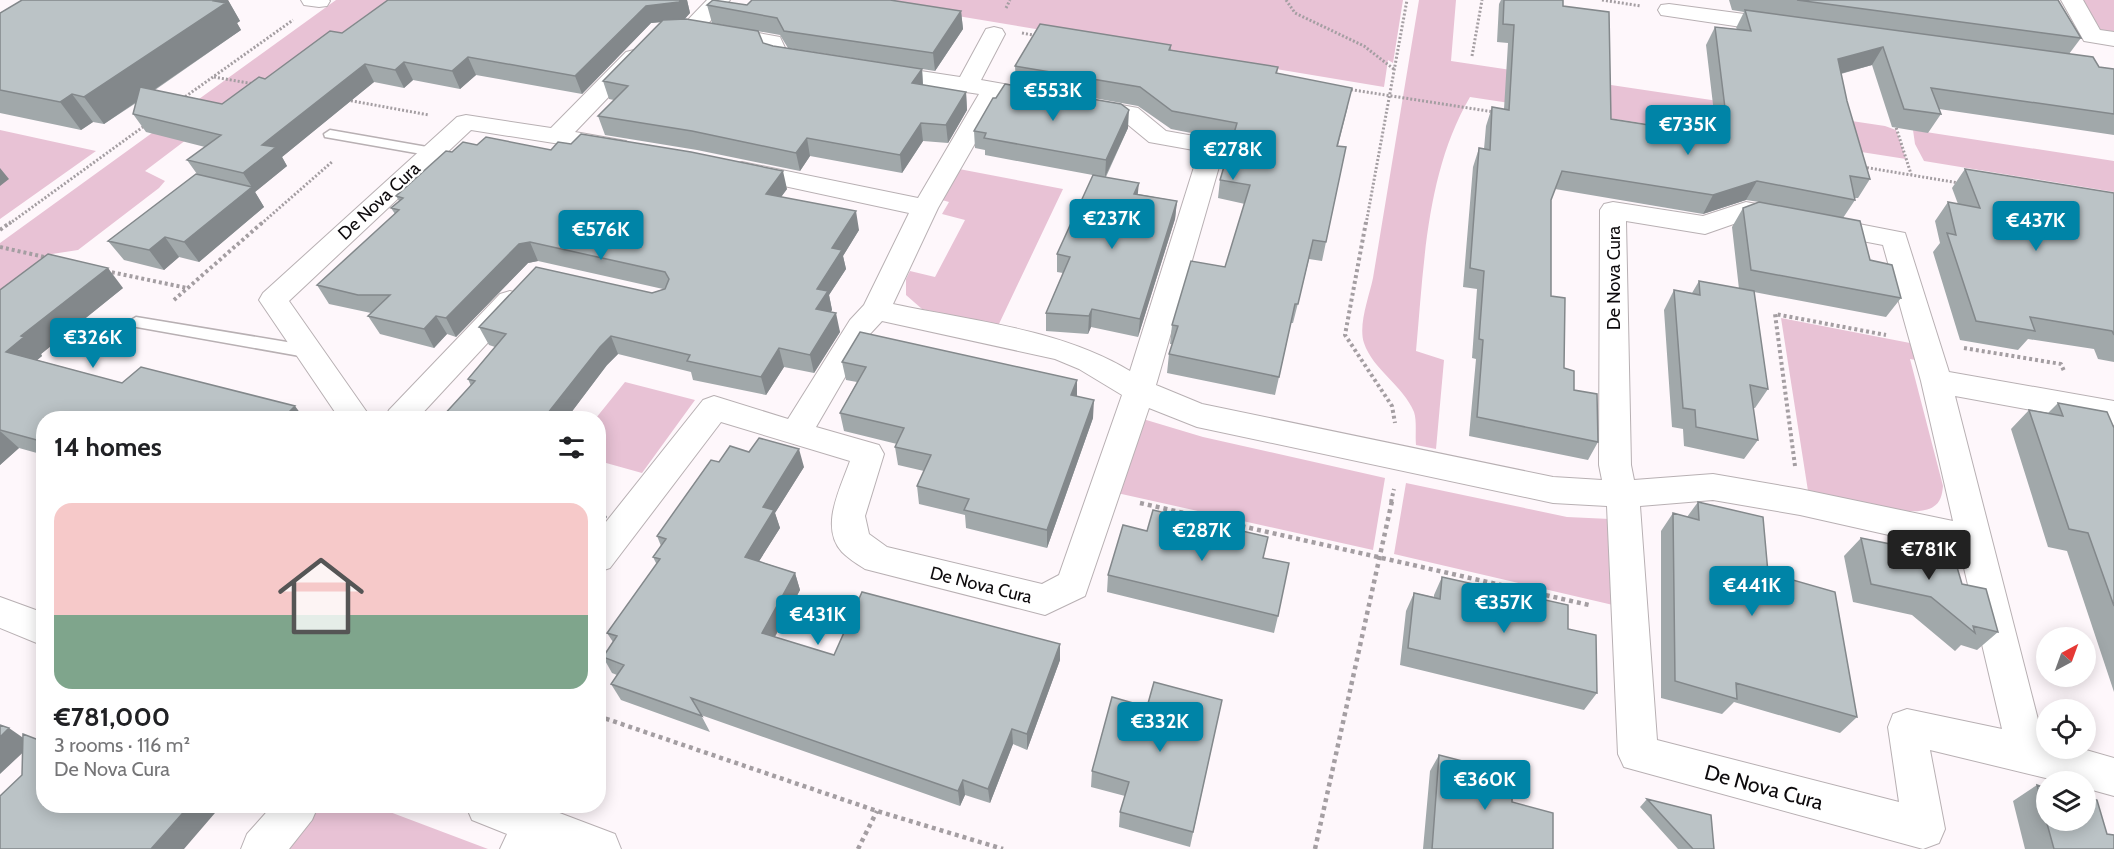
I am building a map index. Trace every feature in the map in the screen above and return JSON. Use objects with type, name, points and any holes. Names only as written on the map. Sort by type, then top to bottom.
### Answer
[{"type":"street","points":[[557,136],[672,32],[719,0]]},
{"type":"street","points":[[2072,0],[2092,36],[2114,39]]},
{"type":"street","points":[[1669,10],[1798,28]]},
{"type":"street","points":[[672,32],[772,42],[777,55],[836,64]]},
{"type":"street","points":[[796,433],[860,327],[876,310],[981,87],[994,33]]},
{"type":"street","name":"De Nova Cura","points":[[606,548],[714,408],[868,454],[848,516],[853,541],[877,559],[1045,600],[1073,585],[1139,391],[1213,146],[1158,137],[1129,112],[859,68]]},
{"type":"street","points":[[466,122],[639,150]]},
{"type":"street","name":"De Nova Cura","points":[[350,411],[273,300],[466,122]]},
{"type":"street","points":[[720,165],[925,208]]},
{"type":"street","name":"De Nova Cura","points":[[2027,753],[1936,381],[1895,239],[1746,210],[1705,225],[1613,210],[1615,465],[1626,519],[1638,754],[1924,829],[1907,727],[2027,753],[2114,777]]},
{"type":"street","points":[[407,411],[530,280]]},
{"type":"street","points":[[876,310],[1061,350],[1090,361],[1139,391],[1197,415],[1553,490],[1622,494],[1713,488],[1800,502],[1975,540]]},
{"type":"street","points":[[1936,381],[2114,414]]},
{"type":"street","points":[[0,612],[36,627]]},
{"type":"street","points":[[262,849],[292,813]]},
{"type":"street","points":[[496,813],[529,837],[600,849]]},
{"type":"lane","points":[[330,134],[433,152]]},
{"type":"lane","points":[[141,323],[311,352]]},
{"type":"path","points":[[1286,0],[1295,13],[1364,46],[1396,70]]},
{"type":"path","points":[[1472,56],[1482,0]]},
{"type":"path","points":[[1602,0],[1669,10]]},
{"type":"path","points":[[175,104],[315,1]]},
{"type":"path","points":[[1020,33],[1043,37]]},
{"type":"path","points":[[214,76],[260,85]]},
{"type":"path","points":[[1344,89],[1496,112]]},
{"type":"path","points":[[340,99],[466,122]]},
{"type":"path","points":[[0,230],[155,118]]},
{"type":"path","points":[[1893,118],[1911,175]]},
{"type":"path","points":[[141,323],[187,289],[358,139]]},
{"type":"path","points":[[1862,167],[1967,184]]},
{"type":"path","points":[[0,247],[58,260]]},
{"type":"path","points":[[105,270],[187,289]]},
{"type":"path","points":[[1800,502],[1775,314],[1924,342],[2061,364],[2079,407]]},
{"type":"path","points":[[1105,495],[1631,615]]},
{"type":"path","points":[[606,719],[877,811],[1003,849]]},
{"type":"path","points":[[858,849],[877,811]]},
{"type":"shaded area","points":[[336,0],[416,0],[395,14],[369,13],[307,58],[248,93],[145,171],[165,181],[159,188],[78,250],[52,254],[0,294],[0,243]]},
{"type":"shaded area","points":[[861,0],[1403,0],[1393,63],[1388,60],[1384,87]]},
{"type":"shaded area","points":[[1419,0],[1456,0],[1451,61],[1885,126],[1896,130],[1906,159],[1663,121],[1655,125],[1470,97],[1455,126],[1444,156],[1430,220],[1416,351],[1444,360],[1436,449],[1416,445],[1414,412],[1403,394],[1368,353],[1362,336],[1362,328],[1373,278]]},
{"type":"shaded area","points":[[2083,0],[2114,0],[2114,34],[2102,32]]},
{"type":"shaded area","points":[[0,130],[96,151],[0,219]]},
{"type":"shaded area","points":[[1913,130],[2114,161],[2114,192],[1924,161],[1915,144]]},
{"type":"shaded area","points":[[959,169],[1063,189],[998,326],[922,309],[906,295],[906,279],[910,271],[935,277],[965,220],[942,214],[949,202],[942,200]]},
{"type":"shaded area","points":[[1781,318],[1910,343],[1916,360],[1910,359],[1943,486],[1941,498],[1936,505],[1922,511],[1891,510],[1808,491]]},
{"type":"shaded area","points":[[625,382],[695,400],[642,473],[606,463],[606,411],[602,411]]},
{"type":"shaded area","points":[[1143,419],[1203,437],[1385,478],[1373,550],[1117,493]]},
{"type":"shaded area","points":[[1406,483],[1567,517],[1610,519],[1613,605],[1394,554]]},
{"type":"shaded area","points":[[306,813],[393,813],[488,849],[277,849]]},
{"type":"building","points":[[22,0],[216,0],[214,1],[226,3],[84,97],[72,94],[60,102],[0,90],[0,13]]},
{"type":"building","points":[[388,0],[681,0],[646,6],[575,76],[468,57],[452,71],[404,62],[395,70],[365,64],[262,145],[276,147],[243,173],[187,160],[221,135],[133,114],[140,87],[222,104],[259,77],[265,79],[330,31],[342,33]]},
{"type":"building","points":[[713,0],[747,5],[752,0],[890,0],[961,11],[933,53],[784,31],[777,18],[707,5]]},
{"type":"building","points":[[1504,0],[1563,0],[1563,6],[1609,12],[1611,119],[1701,133],[1700,127],[1728,132],[1715,27],[1751,31],[1745,10],[2093,57],[2099,67],[2114,69],[2114,114],[1931,88],[1941,114],[1904,109],[1883,47],[1838,59],[1847,101],[1870,179],[1850,176],[1855,200],[1757,181],[1713,195],[1562,171],[1551,200],[1551,296],[1565,298],[1564,368],[1574,371],[1574,390],[1597,394],[1598,442],[1477,417],[1483,340],[1479,339],[1484,271],[1470,268],[1479,148],[1490,150],[1492,107],[1509,110],[1514,25],[1503,24]]},
{"type":"building","points":[[1797,0],[2058,0],[2081,38]]},
{"type":"building","points":[[686,19],[758,31],[763,43],[773,46],[922,69],[912,83],[966,92],[946,125],[921,123],[900,155],[807,138],[796,153],[692,131],[598,116],[628,86],[603,81],[663,20]]},
{"type":"building","points":[[1040,24],[1171,45],[1169,50],[1278,67],[1276,73],[1352,88],[1337,146],[1346,147],[1326,242],[1313,240],[1298,304],[1295,304],[1279,377],[1169,354],[1178,326],[1172,325],[1191,261],[1225,267],[1250,185],[1220,180],[1237,123],[1172,111],[1140,87],[1015,66]]},
{"type":"building","points":[[1005,84],[1121,104],[1129,110],[1106,160],[984,138],[986,133],[974,131],[993,98],[996,98]]},
{"type":"building","points":[[581,134],[691,152],[783,171],[766,194],[856,211],[832,248],[842,250],[817,289],[828,291],[816,309],[836,313],[810,355],[779,348],[761,377],[687,361],[690,355],[611,336],[550,411],[447,411],[475,381],[468,379],[506,334],[479,327],[536,267],[652,293],[665,289],[669,279],[665,272],[530,242],[519,244],[446,318],[436,316],[424,329],[368,316],[390,295],[358,295],[317,285],[399,210],[391,208],[403,198],[396,196],[446,151],[452,152],[463,142],[477,145],[486,137],[551,150],[558,142],[571,144]]},
{"type":"building","points":[[1965,169],[2114,193],[2114,335],[2112,331],[2030,317],[2035,331],[1976,321],[1947,233],[1956,235],[1948,202],[1980,208]]},
{"type":"building","points":[[196,174],[252,187],[184,242],[165,237],[149,250],[108,241]]},
{"type":"building","points":[[1093,175],[1139,183],[1134,194],[1177,201],[1140,319],[1092,309],[1089,316],[1046,313],[1070,257],[1057,254]]},
{"type":"building","points":[[1759,202],[1860,221],[1870,260],[1892,265],[1901,298],[1751,270],[1743,208]]},
{"type":"building","points":[[48,254],[108,268],[21,336],[24,337],[6,352],[122,383],[141,367],[295,406],[290,411],[36,411],[36,440],[0,430],[0,290]]},
{"type":"building","points":[[1699,281],[1754,291],[1768,389],[1750,385],[1758,440],[1696,427],[1695,410],[1683,408],[1674,290],[1700,295]]},
{"type":"building","points":[[860,332],[1077,380],[1071,395],[1094,400],[1047,530],[964,510],[969,499],[917,486],[931,455],[895,447],[904,428],[840,413],[866,367],[842,362]]},
{"type":"building","points":[[2058,403],[2107,412],[2114,428],[2114,606],[2088,533],[2069,529],[2029,410],[2063,416]]},
{"type":"building","points":[[759,438],[799,449],[763,507],[774,510],[745,557],[795,573],[762,633],[834,655],[862,592],[1060,644],[1027,734],[1012,729],[988,789],[963,780],[958,791],[691,698],[702,716],[611,684],[624,665],[606,658],[606,652],[617,636],[607,633],[660,559],[653,557],[666,539],[657,536],[711,460],[719,462],[730,446],[749,452]]},
{"type":"building","points":[[1698,502],[1763,517],[1768,573],[1835,592],[1857,717],[1736,683],[1737,699],[1675,681],[1673,513],[1699,520]]},
{"type":"building","points":[[1153,510],[1268,537],[1263,558],[1289,563],[1278,616],[1108,575],[1123,525],[1147,531]]},
{"type":"building","points":[[1861,538],[1954,557],[1962,584],[1986,589],[1998,632],[1973,626],[1975,633],[1931,597],[1871,584]]},
{"type":"building","points":[[1442,577],[1568,605],[1568,629],[1596,635],[1597,693],[1408,648],[1414,593],[1440,599]]},
{"type":"building","points":[[1154,682],[1222,700],[1193,832],[1120,812],[1129,782],[1092,771],[1112,697],[1147,707]]},
{"type":"building","points":[[0,725],[9,728],[0,737]]},
{"type":"building","points":[[23,734],[36,739],[36,813],[183,813],[151,849],[0,849],[0,796],[22,775]]},
{"type":"building","points":[[1439,755],[1513,774],[1512,802],[1553,813],[1553,849],[1432,849]]},
{"type":"building","points":[[1647,799],[1711,815],[1714,849],[1693,849]]},
{"type":"building","points":[[2097,800],[2107,834],[2114,835],[2114,849],[2054,849],[2049,831],[2096,831]]}]
